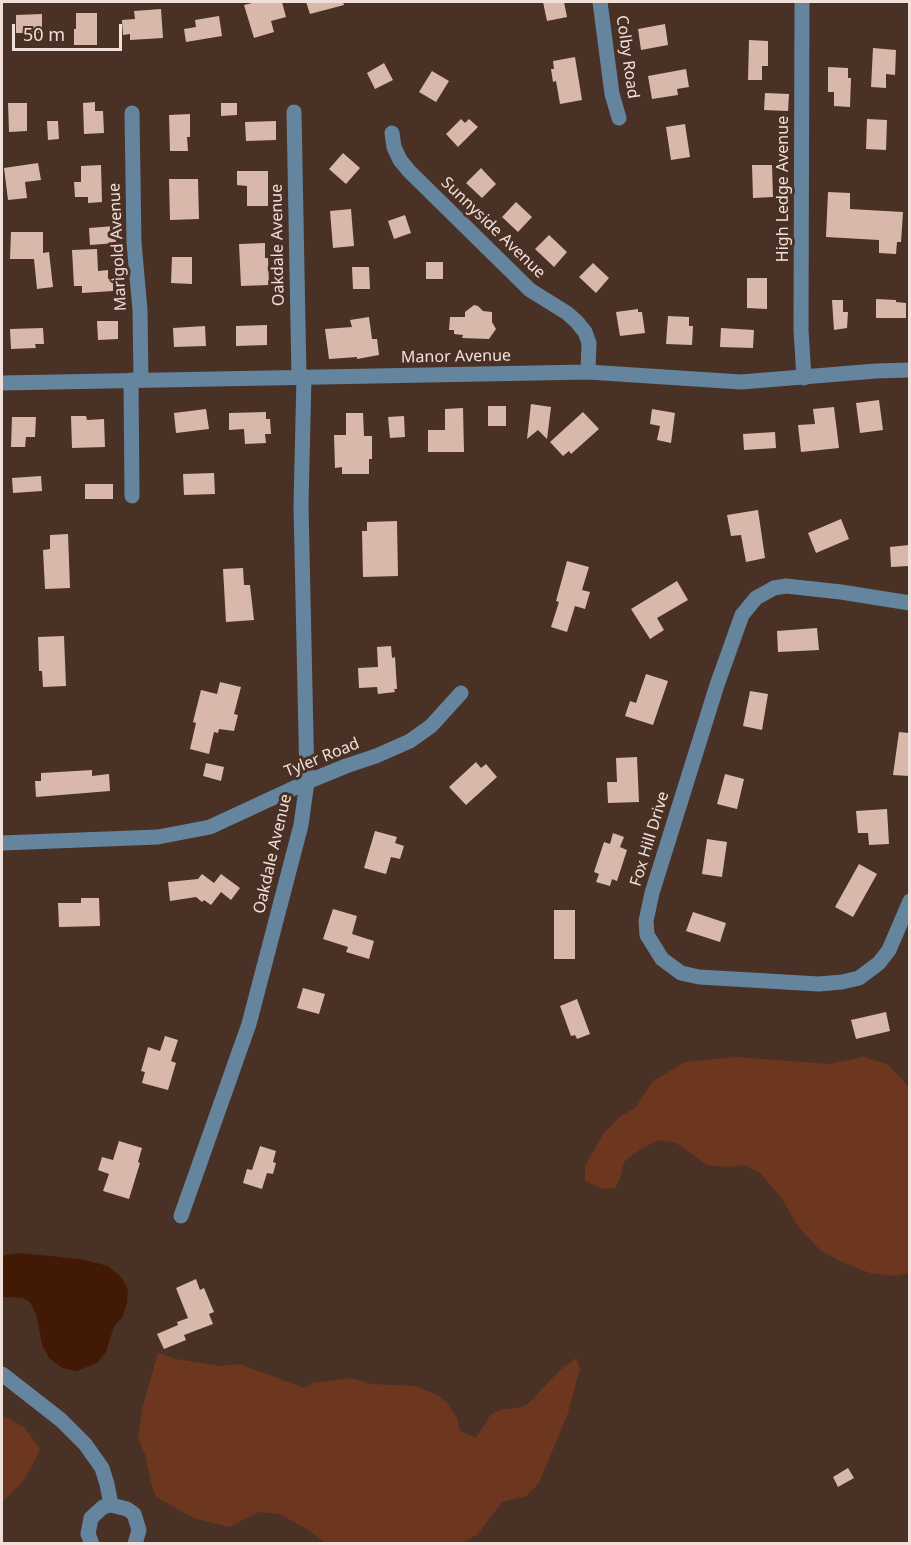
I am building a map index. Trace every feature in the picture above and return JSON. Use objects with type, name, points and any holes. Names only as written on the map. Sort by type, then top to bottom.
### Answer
[{"type":"street","name":"Colby Road","points":[[600,2],[612,94],[619,118]]},
{"type":"street","name":"High Ledge Avenue","points":[[802,2],[801,330],[804,378]]},
{"type":"street","name":"Oakdale Avenue","points":[[181,1216],[249,1024],[301,825],[307,782],[301,377],[294,112]]},
{"type":"street","name":"Marigold Avenue","points":[[132,113],[134,243],[140,310],[132,496]]},
{"type":"street","name":"Sunnyside Avenue","points":[[392,133],[394,147],[400,160],[409,171],[530,290],[567,313],[577,322],[585,332],[589,343],[588,372]]},
{"type":"street","name":"Manor Avenue","points":[[2,382],[588,372],[741,382],[909,370]]},
{"type":"street","name":"Fox Hill Drive","points":[[909,603],[786,586],[774,588],[756,598],[742,615],[717,685],[652,893],[646,921],[647,935],[662,959],[681,973],[699,978],[819,984],[842,982],[859,978],[879,963],[889,950],[909,900]]},
{"type":"street","name":"Tyler Road","points":[[2,843],[158,837],[210,826],[346,765],[376,756],[410,741],[431,726],[461,693]]},
{"type":"street","points":[[2,1374],[61,1420],[85,1444],[102,1468],[111,1505]]},
{"type":"street","points":[[92,1544],[88,1534],[91,1518],[103,1507],[111,1505],[127,1509],[134,1514],[139,1530],[135,1544]]},
{"type":"shaded area","points":[[737,1057],[829,1064],[863,1057],[887,1064],[909,1087],[909,1273],[895,1276],[870,1273],[820,1250],[796,1224],[783,1200],[760,1173],[744,1165],[728,1167],[707,1165],[676,1143],[659,1140],[641,1149],[624,1162],[615,1188],[603,1189],[585,1181],[585,1166],[603,1134],[620,1117],[636,1107],[653,1081],[685,1062]]},
{"type":"shaded area","points":[[21,1253],[81,1259],[108,1266],[121,1277],[128,1290],[127,1303],[122,1318],[114,1326],[106,1352],[97,1363],[77,1371],[62,1368],[49,1358],[42,1345],[37,1317],[30,1302],[22,1298],[2,1297],[2,1260],[5,1255]]},
{"type":"shaded area","points":[[158,1353],[176,1359],[220,1366],[240,1364],[304,1388],[313,1383],[351,1378],[372,1384],[416,1386],[437,1395],[447,1403],[457,1418],[460,1431],[476,1438],[491,1414],[528,1404],[560,1370],[576,1358],[580,1369],[568,1413],[539,1483],[526,1496],[502,1502],[477,1535],[461,1543],[326,1544],[309,1530],[279,1514],[259,1512],[229,1527],[194,1518],[156,1497],[145,1454],[138,1439],[142,1409]]},
{"type":"shaded area","points":[[2,1415],[25,1428],[40,1450],[24,1480],[2,1502]]},
{"type":"building","points":[[256,2],[282,2],[286,17],[271,21],[274,32],[254,38],[244,5]]},
{"type":"building","points":[[306,2],[343,2],[344,5],[310,14]]},
{"type":"building","points":[[543,2],[564,2],[567,17],[547,21]]},
{"type":"building","points":[[161,9],[163,38],[130,40],[130,34],[123,35],[122,20],[135,19],[134,11]]},
{"type":"building","points":[[76,13],[97,13],[97,45],[74,45]]},
{"type":"building","points":[[42,14],[42,33],[16,33],[16,15]]},
{"type":"building","points":[[219,16],[222,36],[186,42],[184,29],[196,27],[195,20]]},
{"type":"building","points":[[665,24],[668,45],[641,50],[638,29]]},
{"type":"building","points":[[749,40],[768,41],[768,66],[762,66],[762,80],[748,80]]},
{"type":"building","points":[[873,48],[896,50],[895,75],[886,74],[886,88],[871,87]]},
{"type":"building","points":[[575,57],[582,100],[560,104],[556,81],[553,82],[551,69],[554,69],[553,61]]},
{"type":"building","points":[[384,63],[393,80],[375,89],[367,73]]},
{"type":"building","points":[[828,67],[848,68],[848,78],[851,78],[850,107],[834,106],[834,92],[828,92]]},
{"type":"building","points":[[686,69],[689,87],[677,89],[678,95],[652,99],[648,76]]},
{"type":"building","points":[[432,71],[449,81],[436,102],[419,92]]},
{"type":"building","points":[[765,93],[789,94],[788,111],[764,110]]},
{"type":"building","points":[[95,102],[95,111],[103,111],[104,133],[84,134],[83,103]]},
{"type":"building","points":[[8,103],[27,103],[27,131],[9,132]]},
{"type":"building","points":[[221,103],[237,103],[237,115],[221,116]]},
{"type":"building","points":[[190,114],[188,151],[170,151],[169,115]]},
{"type":"building","points":[[461,119],[465,123],[469,119],[478,127],[458,147],[446,134]]},
{"type":"building","points":[[867,119],[887,120],[886,150],[866,149]]},
{"type":"building","points":[[47,121],[58,121],[59,139],[48,140]]},
{"type":"building","points":[[276,121],[276,140],[246,141],[245,122]]},
{"type":"building","points":[[685,124],[690,157],[671,160],[666,127]]},
{"type":"building","points":[[343,153],[360,168],[346,184],[329,169]]},
{"type":"building","points":[[38,163],[41,180],[25,182],[27,198],[8,200],[4,168]]},
{"type":"building","points":[[101,165],[102,202],[88,203],[88,197],[75,197],[74,182],[81,182],[81,166]]},
{"type":"building","points":[[752,165],[772,165],[773,197],[753,198]]},
{"type":"building","points":[[481,168],[496,184],[482,198],[466,183]]},
{"type":"building","points":[[237,171],[268,171],[268,206],[247,206],[247,186],[237,185]]},
{"type":"building","points":[[169,179],[198,179],[199,219],[170,220]]},
{"type":"building","points":[[828,192],[850,193],[850,209],[903,212],[901,242],[897,242],[896,254],[879,253],[879,240],[826,237]]},
{"type":"building","points":[[516,202],[532,217],[518,232],[502,217]]},
{"type":"building","points":[[351,209],[354,246],[333,248],[330,211]]},
{"type":"building","points":[[405,215],[411,233],[394,239],[388,221]]},
{"type":"building","points":[[115,226],[116,243],[90,245],[89,228]]},
{"type":"building","points":[[11,232],[43,232],[43,253],[49,252],[53,287],[37,289],[34,259],[10,259]]},
{"type":"building","points":[[549,235],[567,252],[554,267],[535,249]]},
{"type":"building","points":[[265,243],[269,285],[241,286],[239,244]]},
{"type":"building","points":[[97,249],[98,271],[108,270],[108,279],[113,279],[113,291],[82,293],[82,286],[74,286],[72,250]]},
{"type":"building","points":[[172,257],[192,257],[192,284],[171,283]]},
{"type":"building","points":[[426,262],[443,262],[443,279],[426,279]]},
{"type":"building","points":[[593,263],[609,278],[596,293],[579,277]]},
{"type":"building","points":[[352,267],[369,267],[370,289],[353,289]]},
{"type":"building","points":[[747,278],[767,278],[767,309],[747,308]]},
{"type":"building","points":[[876,299],[906,303],[906,318],[876,318]]},
{"type":"building","points":[[832,300],[843,300],[843,312],[848,312],[847,328],[834,330]]},
{"type":"building","points":[[474,305],[483,311],[492,312],[492,322],[496,329],[489,339],[462,338],[463,335],[454,334],[454,330],[449,330],[450,317],[465,317],[465,312]]},
{"type":"building","points":[[638,309],[638,312],[642,312],[645,333],[620,336],[616,312]]},
{"type":"building","points":[[668,316],[689,317],[689,326],[693,326],[692,345],[666,344]]},
{"type":"building","points":[[369,317],[372,339],[377,339],[379,355],[357,359],[357,357],[329,359],[325,329],[352,327],[350,320]]},
{"type":"building","points":[[97,321],[118,321],[118,339],[98,340]]},
{"type":"building","points":[[267,325],[267,345],[236,346],[236,326]]},
{"type":"building","points":[[205,326],[206,346],[174,347],[173,328]]},
{"type":"building","points":[[43,328],[44,344],[35,344],[36,348],[11,349],[10,329]]},
{"type":"building","points":[[721,328],[754,330],[753,348],[720,347]]},
{"type":"building","points":[[879,400],[883,430],[860,433],[856,403]]},
{"type":"building","points":[[531,404],[551,407],[547,439],[538,430],[527,439]]},
{"type":"building","points":[[488,406],[506,406],[506,426],[488,426]]},
{"type":"building","points":[[834,407],[839,448],[801,452],[798,425],[815,424],[813,409]]},
{"type":"building","points":[[463,408],[464,452],[428,452],[428,430],[445,430],[445,409]]},
{"type":"building","points":[[206,409],[209,429],[176,433],[174,413]]},
{"type":"building","points":[[652,409],[675,413],[671,443],[657,440],[660,426],[650,424]]},
{"type":"building","points":[[266,412],[266,419],[270,419],[271,434],[265,434],[266,443],[245,444],[244,429],[229,430],[229,413]]},
{"type":"building","points":[[583,412],[599,429],[571,454],[569,451],[563,456],[550,442]]},
{"type":"building","points":[[346,413],[363,413],[364,436],[372,436],[372,459],[369,459],[369,474],[342,474],[342,467],[335,468],[334,435],[346,435]]},
{"type":"building","points":[[71,416],[86,416],[87,420],[104,419],[105,447],[72,448]]},
{"type":"building","points":[[404,416],[405,437],[390,438],[388,417]]},
{"type":"building","points":[[12,417],[36,417],[35,437],[26,437],[25,447],[11,447]]},
{"type":"building","points":[[775,432],[776,448],[744,450],[743,434]]},
{"type":"building","points":[[214,473],[215,494],[184,495],[183,474]]},
{"type":"building","points":[[41,476],[42,491],[13,493],[12,478]]},
{"type":"building","points":[[85,484],[113,484],[113,499],[85,499]]},
{"type":"building","points":[[758,510],[765,558],[746,562],[741,535],[731,536],[727,515]]},
{"type":"building","points":[[841,519],[849,539],[816,553],[808,533]]},
{"type":"building","points":[[397,521],[398,576],[363,577],[362,531],[367,531],[367,522]]},
{"type":"building","points":[[68,534],[70,588],[45,589],[43,550],[50,549],[50,535]]},
{"type":"building","points":[[909,545],[909,566],[891,567],[890,547]]},
{"type":"building","points":[[567,561],[589,567],[582,590],[590,592],[585,609],[575,606],[567,632],[551,627],[559,602],[556,601]]},
{"type":"building","points":[[243,568],[244,585],[250,585],[254,620],[226,622],[223,569]]},
{"type":"building","points":[[677,581],[688,600],[657,618],[664,630],[650,639],[631,609]]},
{"type":"building","points":[[817,628],[819,650],[778,652],[777,631]]},
{"type":"building","points":[[64,636],[66,686],[43,687],[42,671],[39,671],[38,637]]},
{"type":"building","points":[[391,646],[392,658],[395,657],[397,689],[394,689],[395,692],[378,694],[377,687],[359,688],[358,668],[378,667],[377,647]]},
{"type":"building","points":[[646,674],[668,681],[653,725],[625,716],[630,701],[636,703]]},
{"type":"building","points":[[220,682],[241,687],[234,714],[238,715],[234,731],[219,729],[218,733],[214,732],[209,754],[190,749],[196,723],[193,722],[201,690],[217,694]]},
{"type":"building","points":[[750,691],[768,694],[762,730],[743,726]]},
{"type":"building","points":[[899,732],[909,733],[909,776],[893,775]]},
{"type":"building","points":[[637,757],[639,802],[608,803],[607,782],[617,782],[616,758]]},
{"type":"building","points":[[476,762],[481,768],[486,764],[497,777],[466,805],[449,787]]},
{"type":"building","points":[[206,763],[224,767],[221,781],[203,776]]},
{"type":"building","points":[[92,770],[92,776],[109,774],[110,791],[36,797],[35,781],[41,781],[41,773]]},
{"type":"building","points":[[725,774],[744,779],[737,809],[717,804]]},
{"type":"building","points":[[887,809],[889,844],[869,845],[868,833],[858,833],[856,811]]},
{"type":"building","points":[[375,831],[397,837],[395,843],[404,846],[400,859],[391,857],[386,874],[364,868]]},
{"type":"building","points":[[613,833],[624,837],[620,847],[627,850],[617,881],[612,879],[610,886],[596,882],[599,874],[594,872],[604,842],[610,844]]},
{"type":"building","points":[[707,839],[727,842],[722,877],[702,874]]},
{"type":"building","points":[[859,864],[877,874],[853,917],[835,907]]},
{"type":"building","points":[[202,874],[214,883],[221,874],[240,888],[231,900],[221,892],[211,905],[196,897],[170,901],[168,882],[198,879]]},
{"type":"building","points":[[81,898],[99,898],[100,926],[59,927],[58,903],[81,903]]},
{"type":"building","points":[[333,909],[357,916],[352,934],[374,941],[369,959],[346,952],[348,947],[323,939]]},
{"type":"building","points":[[554,910],[575,910],[575,959],[554,959]]},
{"type":"building","points":[[693,912],[726,923],[720,942],[686,931]]},
{"type":"building","points":[[303,988],[325,994],[319,1014],[297,1008]]},
{"type":"building","points":[[577,999],[590,1034],[577,1039],[575,1035],[571,1036],[560,1006]]},
{"type":"building","points":[[886,1012],[890,1031],[856,1039],[851,1020]]},
{"type":"building","points":[[165,1036],[178,1040],[171,1061],[176,1063],[168,1090],[142,1083],[145,1072],[141,1071],[148,1047],[160,1051]]},
{"type":"building","points":[[119,1141],[142,1148],[129,1199],[103,1191],[109,1174],[98,1170],[102,1157],[113,1160]]},
{"type":"building","points":[[260,1146],[276,1151],[273,1174],[267,1173],[262,1189],[243,1183],[247,1169],[252,1170]]},
{"type":"building","points":[[196,1279],[200,1290],[204,1288],[214,1312],[209,1314],[213,1324],[184,1335],[186,1340],[164,1349],[157,1334],[188,1318],[176,1288]]},
{"type":"building","points":[[848,1468],[854,1478],[838,1487],[833,1477]]}]
